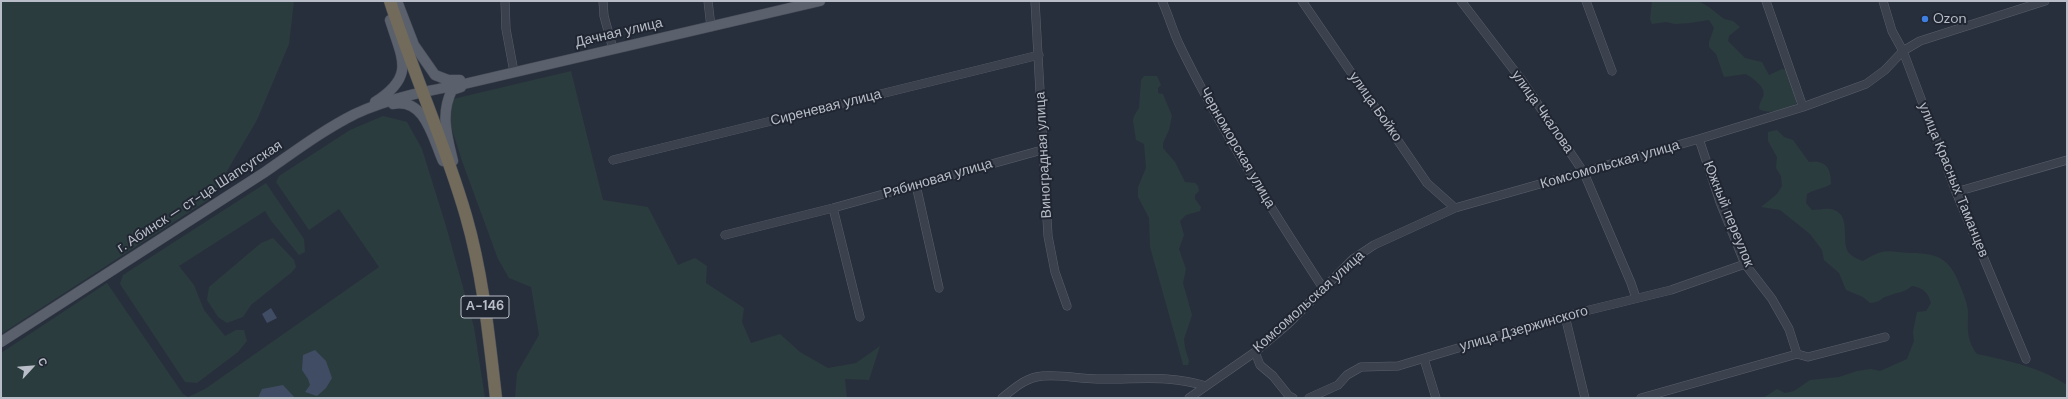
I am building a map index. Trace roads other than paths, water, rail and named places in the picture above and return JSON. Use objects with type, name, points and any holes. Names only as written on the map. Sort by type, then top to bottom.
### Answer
[{"type":"highway","name":"А-146","points":[[390,1],[466,216],[484,303],[496,398]]},
{"type":"main road","points":[[355,114],[389,93],[400,80],[403,60],[384,1]]},
{"type":"main road","points":[[397,1],[414,45],[435,75],[448,80],[478,81]]},
{"type":"main road","name":"Дачная улица","points":[[423,91],[478,81],[820,1]]},
{"type":"main road","points":[[466,216],[446,129],[446,102],[452,90],[478,81]]},
{"type":"main road","name":"г. Абинск — ст-ца Шапсугская","points":[[1,342],[265,172],[307,143],[355,114],[385,102],[423,91]]},
{"type":"main road","points":[[355,114],[396,103],[410,104],[424,116],[466,216]]},
{"type":"street","points":[[505,1],[506,29],[514,72]]},
{"type":"street","points":[[603,1],[604,16],[613,49]]},
{"type":"street","points":[[708,1],[711,27]]},
{"type":"street","name":"Виноградная улица","points":[[1035,1],[1039,55],[1042,150],[1048,236],[1058,284],[1067,306]]},
{"type":"street","name":"Черноморская улица","points":[[1162,1],[1179,44],[1209,101],[1261,192],[1323,288]]},
{"type":"street","name":"улица Бойко","points":[[1302,1],[1427,183],[1455,208]]},
{"type":"street","name":"улица Чкалова","points":[[1461,1],[1523,82],[1584,173],[1631,282],[1636,298]]},
{"type":"street","points":[[1586,1],[1612,71]]},
{"type":"street","points":[[1766,1],[1803,107]]},
{"type":"street","name":"улица Красных Таманцев","points":[[1883,1],[1892,31],[1903,50],[1956,192],[2026,359]]},
{"type":"street","name":"Комсомольская улица","points":[[1189,398],[1255,352],[1288,324],[1353,259],[1374,245],[1455,208],[1699,140],[1803,107],[1866,84],[1885,70],[1903,50],[1920,41],[2045,1]]},
{"type":"street","name":"Сиреневая улица","points":[[614,160],[1039,55]]},
{"type":"street","name":"Южный переулок","points":[[1699,140],[1720,202],[1745,264],[1772,299],[1790,329],[1797,354]]},
{"type":"street","name":"Рябиновая улица","points":[[725,235],[833,208],[1042,150]]},
{"type":"street","points":[[1956,192],[2067,160]]},
{"type":"street","points":[[916,185],[939,288]]},
{"type":"street","points":[[833,208],[860,317]]},
{"type":"street","name":"улица Дзержинского","points":[[1309,398],[1338,385],[1347,375],[1361,367],[1398,366],[1565,316],[1671,290],[1745,264]]},
{"type":"street","points":[[1565,316],[1585,398]]},
{"type":"street","points":[[1641,398],[1797,354],[1808,357],[1885,337]]},
{"type":"street","points":[[1255,352],[1260,365],[1273,376],[1289,396],[1293,398]]},
{"type":"street","points":[[1424,359],[1436,398]]},
{"type":"street","points":[[1002,398],[1024,382],[1036,377],[1051,376],[1096,379],[1169,378],[1184,380],[1206,386]]},
{"type":"water","points":[[271,308],[277,318],[267,323],[262,314]]},
{"type":"water","points":[[315,350],[326,361],[332,378],[326,388],[317,396],[305,392],[310,385],[302,370],[303,355]]},
{"type":"water","points":[[283,385],[295,398],[258,398],[262,389]]},
{"type":"place","name":"Ozon","points":[[1925,19]]}]
